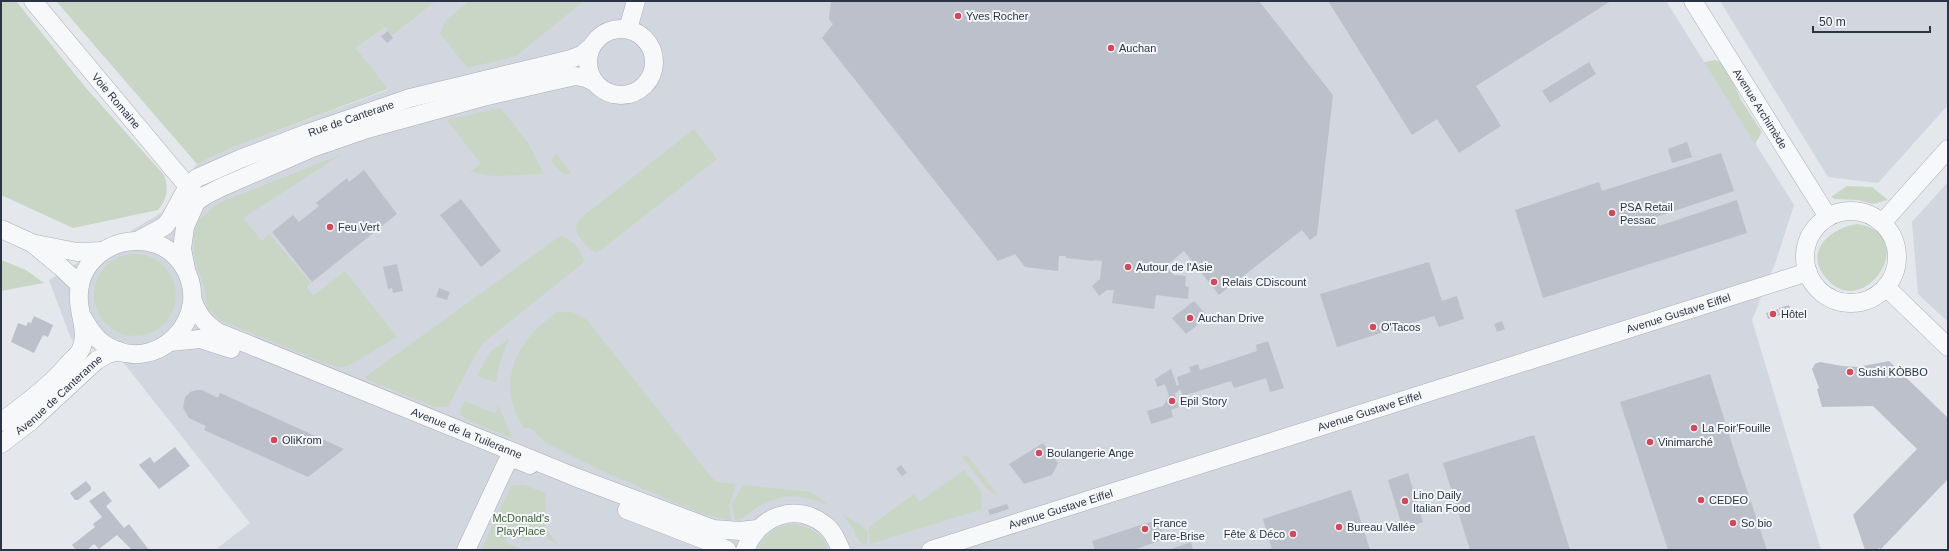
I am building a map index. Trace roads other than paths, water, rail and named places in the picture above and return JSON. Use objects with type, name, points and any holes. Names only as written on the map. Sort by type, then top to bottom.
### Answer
[{"type":"street","name":"Voie Romaine","points":[[33,1],[194,192],[196,202]]},
{"type":"street","points":[[628,29],[636,1]]},
{"type":"street","name":"Avenue Archimède","points":[[1693,1],[1828,217]]},
{"type":"street","points":[[618,29],[628,29],[639,33],[647,41],[652,51],[654,67],[648,82],[641,89],[631,94],[611,94],[601,89],[594,82],[588,64],[588,55],[598,38],[607,32],[618,29]]},
{"type":"street","name":"Rue de Canterane","points":[[139,240],[165,226],[188,186],[197,178],[240,159],[364,113],[410,98],[571,59],[583,54],[592,46]]},
{"type":"street","name":"Rue de Canterane","points":[[196,202],[206,195],[248,175],[312,148],[367,129],[483,97],[575,76],[586,78],[594,82]]},
{"type":"street","points":[[1882,223],[1948,149]]},
{"type":"street","points":[[187,271],[178,259],[167,249],[153,243],[139,240],[123,241],[96,256],[86,269],[80,285],[79,302],[83,318],[92,333],[104,344],[119,351],[137,353],[154,350],[170,342],[181,331],[189,317],[192,301],[192,286],[182,249],[183,234],[196,202]]},
{"type":"street","points":[[1856,211],[1870,215],[1882,223],[1891,234],[1896,247],[1897,261],[1893,275],[1886,287],[1873,297],[1858,302],[1842,302],[1828,296],[1815,286],[1808,272],[1805,260],[1808,241],[1818,225],[1828,217],[1842,212],[1856,211]]},
{"type":"street","points":[[1,229],[32,243],[76,252],[103,251]]},
{"type":"street","points":[[32,243],[80,285]]},
{"type":"street","name":"Avenue Gustave Eiffel","points":[[931,550],[1808,272]]},
{"type":"street","points":[[1886,287],[1948,347]]},
{"type":"street","name":"Avenue de la Tuileranne","points":[[192,301],[199,316],[206,325],[218,332],[575,477],[713,529],[740,531],[757,529]]},
{"type":"street","name":"Avenue de Canteranne","points":[[1,422],[56,379],[81,350],[84,336],[83,318]]},
{"type":"street","name":"Avenue de la Tuileranne","points":[[170,342],[200,338],[214,342],[507,462],[710,542],[726,550]]},
{"type":"street","name":"Avenue de Canteranne","points":[[1,444],[31,421],[97,360],[108,354],[119,351]]},
{"type":"street","points":[[466,550],[507,462],[516,459],[552,474],[575,477]]},
{"type":"street","points":[[745,550],[749,540],[757,529],[769,520],[783,514],[798,514],[812,517],[825,525],[835,536],[841,550]]},
{"type":"place","name":"Yves Rocher","points":[[958,16]]},
{"type":"place","name":"Auchan","points":[[1111,48]]},
{"type":"place","name":"PSA Retail Pessac","points":[[1612,213]]},
{"type":"place","name":"Feu Vert","points":[[330,227]]},
{"type":"place","name":"Autour de l'Asie","points":[[1128,267]]},
{"type":"place","name":"Relais CDiscount","points":[[1214,282]]},
{"type":"place","name":"Hôtel","points":[[1773,314]]},
{"type":"place","name":"Auchan Drive","points":[[1190,318]]},
{"type":"place","name":"O'Tacos","points":[[1373,327]]},
{"type":"place","name":"Sushi KÒBBO","points":[[1850,372]]},
{"type":"place","name":"Epil Story","points":[[1172,401]]},
{"type":"place","name":"La Foir'Fouille","points":[[1694,428]]},
{"type":"place","name":"OliKrom","points":[[274,440]]},
{"type":"place","name":"Vinimarché","points":[[1650,442]]},
{"type":"place","name":"Boulangerie Ange","points":[[1039,453]]},
{"type":"place","name":"CEDEO","points":[[1701,500]]},
{"type":"place","name":"Lino Daily Italian Food","points":[[1405,501]]},
{"type":"place","name":"So bio","points":[[1733,523]]},
{"type":"place","name":"Bureau Vallée","points":[[1339,527]]},
{"type":"place","name":"France Pare-Brise","points":[[1145,529]]},
{"type":"place","name":"Fête & Déco","points":[[1293,534]]},
{"type":"park label","name":"McDonald's PlayPlace","points":[[521,524]]}]
